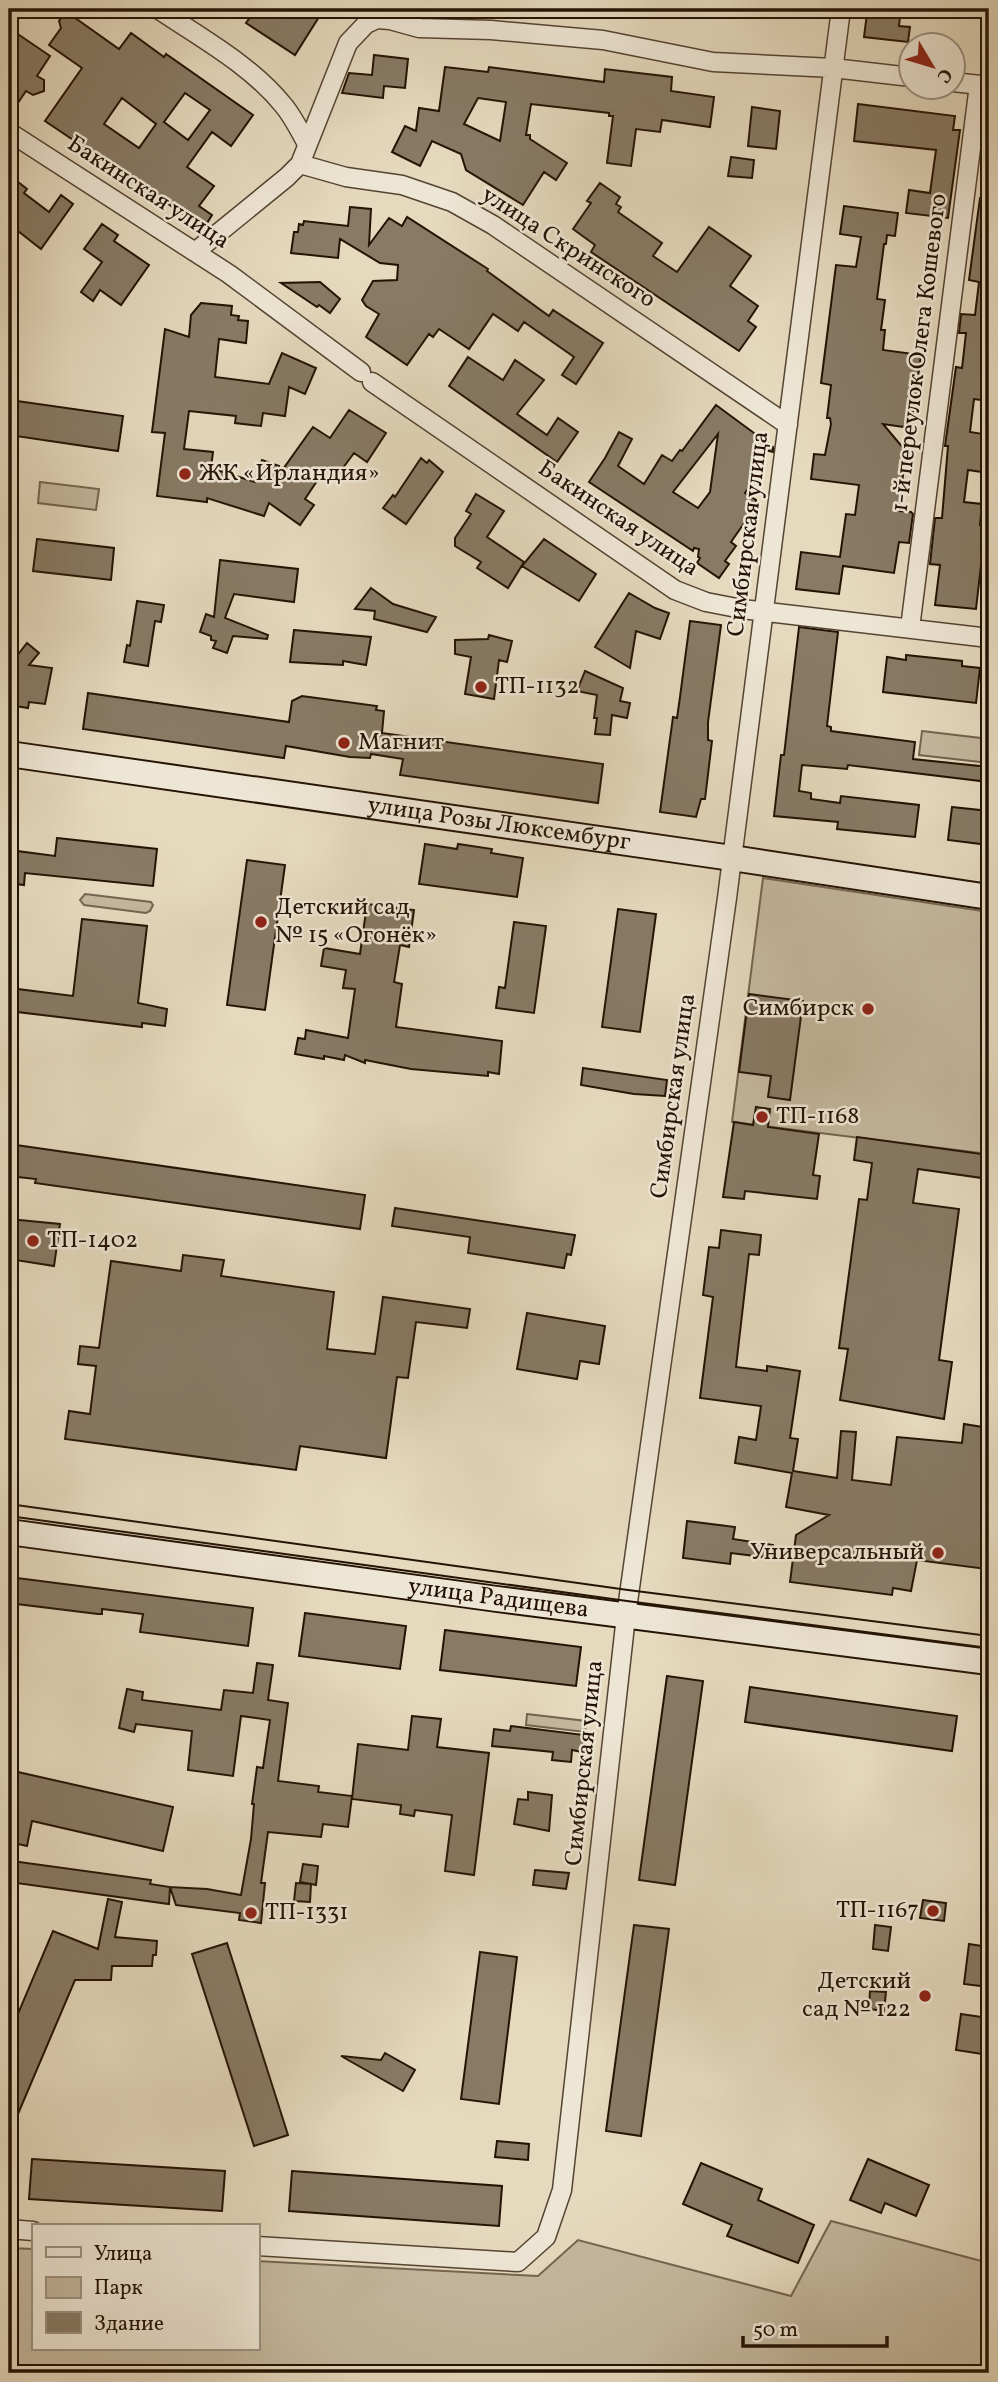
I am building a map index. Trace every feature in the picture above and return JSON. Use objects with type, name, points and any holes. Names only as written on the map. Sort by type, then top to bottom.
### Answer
[{"type":"main road","name":"улица Розы Люксембург","points":[[9,754],[989,897]]},
{"type":"main road","name":"улица Радищева","points":[[9,1532],[626,1616],[989,1662]]},
{"type":"street","points":[[158,9],[239,64],[271,91],[286,107],[307,144]]},
{"type":"street","name":"Симбирская улица","points":[[259,2245],[518,2262],[545,2237],[562,2190],[626,1616],[732,858],[841,9]]},
{"type":"street","points":[[195,252],[300,164],[348,43],[366,24],[391,14],[419,28],[491,30],[603,40],[713,62],[833,68],[897,75]]},
{"type":"street","name":"1-й переулок Олега Кошевого","points":[[910,628],[984,85]]},
{"type":"street","name":"Бакинская улица","points":[[9,132],[229,274],[367,377],[675,590],[706,602],[764,611],[989,638]]},
{"type":"street","name":"улица Скринского","points":[[300,164],[346,177],[402,185],[452,202],[493,225],[788,425]]},
{"type":"street","points":[[9,2229],[32,2231]]},
{"type":"green space","points":[[40,482],[99,489],[96,510],[38,503]]},
{"type":"green space","points":[[922,731],[989,739],[989,763],[919,755]]},
{"type":"green space","name":"Симбирск","points":[[763,878],[989,912],[989,1154],[732,1122]]},
{"type":"green space","points":[[85,894],[151,902],[153,905],[146,913],[84,905],[80,900]]},
{"type":"green space","points":[[527,1714],[586,1721],[585,1732],[526,1725]]},
{"type":"green space","points":[[831,2221],[989,2263],[989,2373],[9,2373],[9,2248],[32,2249],[32,2350],[259,2350],[259,2261],[538,2276],[578,2240],[791,2296]]},
{"type":"building","points":[[256,9],[324,9],[295,55],[246,23]]},
{"type":"building","points":[[867,13],[900,17],[899,26],[910,27],[909,32],[897,32],[897,41],[864,37]]},
{"type":"building","points":[[71,15],[119,49],[131,33],[253,115],[231,146],[212,132],[187,167],[214,186],[199,206],[212,215],[204,228],[45,121],[82,68],[49,45],[61,28],[59,21],[63,16]],"holes":[[[185,93],[210,110],[188,140],[164,122]],[[122,98],[156,124],[139,148],[104,124]]]},
{"type":"building","points":[[9,28],[50,56],[37,76],[44,80],[44,91],[33,95],[26,91],[9,116]]},
{"type":"building","points":[[374,55],[408,59],[405,88],[384,86],[383,98],[342,93],[349,73],[372,75]]},
{"type":"building","points":[[445,67],[488,72],[489,67],[604,82],[605,69],[672,77],[671,91],[714,97],[710,127],[662,120],[660,132],[636,129],[631,166],[607,163],[613,116],[609,116],[609,113],[531,104],[526,135],[530,135],[530,139],[567,163],[556,180],[544,172],[523,205],[466,170],[461,154],[432,141],[420,166],[392,152],[405,126],[416,131],[419,108],[439,111]],"holes":[[[478,98],[506,102],[500,141],[464,124]]]},
{"type":"building","points":[[858,104],[955,116],[953,130],[960,130],[948,218],[906,213],[909,190],[930,193],[936,150],[854,141]]},
{"type":"building","points":[[752,107],[780,111],[776,149],[748,146]]},
{"type":"building","points":[[731,157],[754,160],[752,178],[728,176]]},
{"type":"building","points":[[9,175],[27,189],[24,193],[49,212],[61,195],[73,204],[41,249],[9,224]]},
{"type":"building","points":[[600,183],[620,197],[616,204],[621,207],[618,212],[662,243],[653,256],[677,272],[709,227],[751,256],[730,286],[758,306],[748,321],[756,327],[739,351],[591,252],[595,245],[573,229],[591,203],[587,201]]},
{"type":"building","points":[[980,198],[989,199],[989,401],[974,399],[970,432],[989,435],[989,473],[968,470],[964,502],[982,504],[982,534],[989,535],[989,549],[983,548],[976,609],[935,605],[940,565],[930,564],[935,518],[942,518],[948,446],[945,446],[956,367],[962,368],[966,333],[959,333],[961,314],[975,315],[979,282],[969,280]]},
{"type":"building","points":[[844,206],[898,213],[895,236],[887,235],[884,244],[877,299],[885,300],[881,330],[885,330],[883,350],[921,355],[911,428],[883,424],[910,456],[910,463],[904,467],[900,500],[900,511],[913,514],[909,543],[899,542],[894,573],[843,566],[839,594],[796,589],[801,552],[840,557],[846,514],[855,515],[859,485],[811,479],[814,454],[825,455],[831,424],[830,418],[827,418],[831,385],[821,383],[836,265],[856,267],[861,237],[840,234]]},
{"type":"building","points":[[350,207],[371,209],[369,245],[389,218],[402,226],[407,217],[488,269],[487,271],[549,316],[553,310],[603,343],[576,384],[562,375],[574,357],[524,322],[518,331],[493,314],[469,349],[439,329],[433,337],[429,334],[407,365],[366,337],[379,314],[362,300],[373,281],[397,280],[398,265],[380,263],[340,239],[338,258],[291,253],[294,232],[298,232],[299,224],[303,225],[304,221],[348,226]]},
{"type":"building","points":[[102,224],[118,235],[114,241],[149,265],[121,305],[100,290],[93,301],[81,292],[102,262],[84,249]]},
{"type":"building","points":[[320,282],[340,299],[330,313],[281,283]]},
{"type":"building","points":[[201,303],[232,306],[231,315],[239,316],[238,320],[248,321],[246,343],[219,339],[215,377],[269,384],[282,353],[316,368],[305,394],[289,387],[285,416],[263,413],[261,426],[235,423],[236,416],[189,411],[184,449],[213,452],[211,468],[255,482],[262,460],[279,466],[278,476],[313,427],[330,438],[349,410],[386,433],[367,462],[354,453],[337,476],[325,469],[305,499],[314,505],[300,525],[269,503],[264,516],[207,498],[207,502],[157,496],[165,433],[152,432],[165,329],[189,337],[191,315]]},
{"type":"building","points":[[468,357],[503,380],[515,360],[544,380],[517,414],[547,435],[558,418],[578,432],[557,462],[449,386]]},
{"type":"building","points":[[10,400],[123,416],[118,451],[9,435]]},
{"type":"building","points":[[716,405],[773,447],[773,452],[754,447],[748,489],[745,493],[756,500],[754,517],[747,519],[731,542],[736,546],[725,561],[729,564],[719,578],[697,563],[700,558],[699,549],[694,548],[693,551],[589,482],[619,432],[632,439],[618,466],[644,484],[662,455],[672,461],[680,450],[682,451]],"holes":[[[718,434],[710,492],[698,508],[673,492]]]},
{"type":"building","points":[[421,458],[427,463],[429,460],[443,472],[406,524],[383,508],[393,495],[395,497]]},
{"type":"building","points":[[476,494],[504,511],[487,537],[524,562],[508,588],[477,568],[481,562],[455,546],[455,538],[471,514],[466,511]]},
{"type":"building","points":[[37,539],[114,548],[111,580],[33,571]]},
{"type":"building","points":[[544,539],[596,574],[579,601],[522,566]]},
{"type":"building","points":[[220,560],[298,569],[294,602],[234,594],[225,618],[268,635],[267,639],[233,636],[227,653],[213,648],[216,641],[200,632],[206,614],[214,617]]},
{"type":"building","points":[[371,588],[393,604],[436,617],[427,632],[374,619],[375,611],[355,609]]},
{"type":"building","points":[[629,593],[669,613],[660,639],[636,631],[630,668],[595,647]]},
{"type":"building","points":[[137,601],[164,605],[161,622],[155,621],[148,666],[124,662],[127,645],[130,646]]},
{"type":"building","points":[[690,621],[721,625],[708,722],[708,740],[712,741],[705,799],[701,799],[696,817],[660,812],[673,717],[677,718]]},
{"type":"building","points":[[799,627],[838,632],[827,726],[831,727],[831,731],[915,742],[913,759],[989,767],[989,782],[848,765],[847,769],[802,765],[799,791],[811,793],[811,799],[840,803],[841,796],[919,805],[915,837],[837,829],[838,822],[774,816]]},
{"type":"building","points":[[294,630],[371,637],[366,665],[343,661],[343,665],[290,662]]},
{"type":"building","points":[[489,635],[512,641],[507,662],[499,660],[494,699],[465,694],[471,657],[455,654],[455,640],[488,639]]},
{"type":"building","points":[[27,643],[39,653],[29,665],[52,668],[45,704],[29,702],[28,708],[9,705],[9,666]]},
{"type":"building","points":[[906,655],[962,661],[962,666],[980,668],[976,703],[883,692],[887,657],[906,660]]},
{"type":"building","points":[[585,671],[623,688],[620,701],[630,703],[627,718],[612,715],[610,735],[595,734],[597,695],[577,691]]},
{"type":"building","points":[[88,693],[289,722],[292,701],[302,696],[377,706],[376,710],[384,711],[382,733],[603,764],[598,803],[400,775],[403,759],[371,754],[370,758],[350,757],[286,746],[284,758],[83,729]]},
{"type":"building","points":[[952,807],[989,811],[989,845],[948,840]]},
{"type":"building","points":[[57,838],[157,849],[153,886],[25,873],[24,885],[9,883],[9,850],[55,856]]},
{"type":"building","points":[[425,844],[457,849],[458,844],[492,849],[491,853],[523,858],[517,897],[419,884]]},
{"type":"building","points":[[247,860],[285,865],[265,1010],[227,1005]]},
{"type":"building","points":[[367,904],[414,910],[409,947],[400,945],[394,982],[402,984],[396,1027],[502,1041],[499,1074],[488,1072],[488,1076],[411,1069],[365,1060],[365,1063],[345,1055],[344,1060],[295,1054],[298,1038],[305,1039],[306,1030],[348,1038],[355,989],[343,988],[346,970],[321,966],[324,948],[360,954]]},
{"type":"building","points":[[618,909],[656,914],[640,1032],[602,1027]]},
{"type":"building","points":[[82,919],[147,926],[138,1003],[167,1009],[165,1026],[142,1023],[142,1027],[9,1011],[9,988],[73,996]]},
{"type":"building","points":[[514,922],[546,926],[534,1013],[496,1008],[499,987],[505,988]]},
{"type":"building","points":[[749,994],[803,1001],[790,1100],[768,1097],[771,1076],[739,1072]]},
{"type":"building","points":[[583,1068],[667,1080],[665,1096],[581,1085]]},
{"type":"building","points":[[756,1107],[770,1109],[768,1127],[819,1134],[813,1175],[820,1176],[817,1199],[745,1191],[744,1199],[723,1197],[734,1122],[753,1125]]},
{"type":"building","points":[[857,1137],[989,1155],[989,1179],[918,1169],[913,1203],[959,1209],[939,1360],[952,1362],[944,1419],[840,1400],[848,1349],[839,1348],[859,1199],[867,1200],[872,1163],[854,1160]]},
{"type":"building","points":[[9,1144],[365,1195],[360,1229],[35,1183],[36,1179],[9,1176]]},
{"type":"building","points":[[395,1208],[575,1235],[571,1255],[567,1254],[564,1268],[468,1253],[470,1237],[392,1226]]},
{"type":"building","name":"ТП-1402","points":[[9,1219],[60,1224],[54,1266],[9,1259]]},
{"type":"building","points":[[721,1230],[761,1235],[759,1255],[749,1254],[736,1367],[767,1371],[767,1366],[800,1371],[790,1438],[798,1439],[793,1471],[837,1478],[841,1431],[856,1432],[852,1480],[891,1485],[897,1437],[962,1443],[964,1424],[989,1428],[989,1542],[986,1569],[917,1560],[911,1591],[893,1588],[892,1595],[790,1582],[796,1535],[829,1515],[786,1507],[792,1473],[735,1463],[739,1437],[756,1440],[761,1406],[700,1398],[713,1297],[703,1295],[709,1247],[719,1248]]},
{"type":"building","points":[[183,1255],[224,1260],[221,1276],[334,1292],[327,1349],[375,1354],[383,1297],[470,1309],[467,1328],[416,1322],[408,1378],[397,1377],[386,1458],[300,1446],[296,1470],[65,1439],[69,1411],[90,1414],[96,1366],[78,1364],[80,1346],[99,1348],[111,1261],[181,1271]]},
{"type":"building","points":[[527,1313],[605,1326],[599,1364],[580,1361],[577,1379],[517,1369]]},
{"type":"building","points":[[687,1521],[735,1527],[733,1539],[773,1545],[771,1558],[731,1553],[730,1564],[683,1558]]},
{"type":"building","points":[[9,1577],[253,1608],[248,1646],[140,1632],[143,1614],[102,1609],[102,1614],[98,1614],[9,1603]]},
{"type":"building","points":[[305,1613],[406,1626],[400,1669],[299,1656]]},
{"type":"building","points":[[445,1630],[581,1647],[576,1686],[440,1670]]},
{"type":"building","points":[[257,1663],[273,1665],[268,1700],[288,1703],[278,1781],[319,1786],[318,1792],[352,1796],[348,1827],[323,1824],[321,1837],[268,1832],[261,1883],[265,1883],[261,1923],[239,1920],[240,1913],[176,1905],[170,1887],[207,1889],[241,1895],[251,1839],[257,1767],[263,1768],[270,1720],[241,1716],[233,1776],[188,1770],[192,1731],[136,1724],[134,1732],[119,1728],[127,1689],[143,1692],[142,1700],[221,1710],[224,1690],[253,1693]]},
{"type":"building","points":[[667,1676],[703,1681],[675,1885],[639,1880]]},
{"type":"building","points":[[750,1687],[957,1716],[952,1751],[745,1722]]},
{"type":"building","points":[[412,1716],[441,1719],[437,1747],[489,1753],[474,1875],[445,1871],[452,1815],[415,1810],[414,1816],[400,1814],[401,1805],[352,1799],[358,1744],[408,1750]]},
{"type":"building","points":[[511,1726],[584,1735],[582,1752],[572,1750],[571,1762],[552,1760],[553,1752],[492,1746],[494,1729],[510,1731]]},
{"type":"building","points":[[9,1770],[173,1807],[163,1851],[32,1821],[27,1846],[9,1842]]},
{"type":"building","points":[[528,1792],[552,1795],[549,1831],[514,1824],[518,1799],[528,1800]]},
{"type":"building","points":[[12,1861],[151,1880],[150,1884],[170,1887],[169,1904],[9,1882]]},
{"type":"building","points":[[303,1864],[318,1866],[316,1885],[300,1882]]},
{"type":"building","points":[[535,1870],[569,1873],[566,1889],[533,1885]]},
{"type":"building","points":[[296,1883],[311,1884],[310,1902],[294,1901]]},
{"type":"building","points":[[108,1899],[122,1902],[115,1937],[157,1941],[152,1966],[112,1966],[111,1980],[75,1980],[9,2135],[9,2035],[53,1931],[98,1949]]},
{"type":"building","name":"ТП-1167","points":[[923,1900],[946,1903],[944,1921],[920,1918]]},
{"type":"building","points":[[634,1925],[669,1929],[641,2136],[606,2131]]},
{"type":"building","points":[[875,1925],[891,1927],[888,1951],[873,1949]]},
{"type":"building","points":[[227,1943],[288,2135],[254,2146],[192,1954]]},
{"type":"building","points":[[969,1944],[989,1947],[989,1987],[964,1984]]},
{"type":"building","points":[[480,1952],[517,1957],[499,2104],[461,2099]]},
{"type":"building","points":[[870,1991],[886,1992],[884,2011],[869,2009]]},
{"type":"building","points":[[961,2014],[989,2018],[989,2055],[956,2050]]},
{"type":"building","points":[[385,2053],[415,2070],[403,2091],[341,2056],[381,2060]]},
{"type":"building","points":[[497,2141],[529,2144],[528,2160],[495,2157]]},
{"type":"building","points":[[32,2159],[225,2171],[222,2211],[29,2199]]},
{"type":"building","points":[[868,2159],[929,2185],[916,2216],[885,2203],[881,2213],[850,2200]]},
{"type":"building","points":[[701,2163],[762,2189],[758,2200],[814,2225],[798,2263],[727,2236],[732,2225],[683,2204]]},
{"type":"building","points":[[292,2171],[502,2186],[499,2226],[289,2211]]},
{"type":"tram line","points":[[9,1504],[628,1590],[989,1636]]},
{"type":"tram line","points":[[9,1516],[989,1648]]},
{"type":"place","name":"ЖК «Ирландия»","points":[[185,474]]},
{"type":"place","name":"ТП-1132","points":[[481,687]]},
{"type":"place","name":"Магнит","points":[[344,743]]},
{"type":"place","name":"Детский сад № 15 «Огонёк»","points":[[261,922]]},
{"type":"place","name":"Симбирск","points":[[868,1009]]},
{"type":"place","name":"ТП-1168","points":[[762,1117]]},
{"type":"place","name":"ТП-1402","points":[[33,1241]]},
{"type":"place","name":"Универсальный","points":[[938,1553]]},
{"type":"place","name":"ТП-1167","points":[[933,1911]]},
{"type":"place","name":"ТП-1331","points":[[251,1913]]},
{"type":"place","name":"Детский сад № 122","points":[[925,1996]]}]
